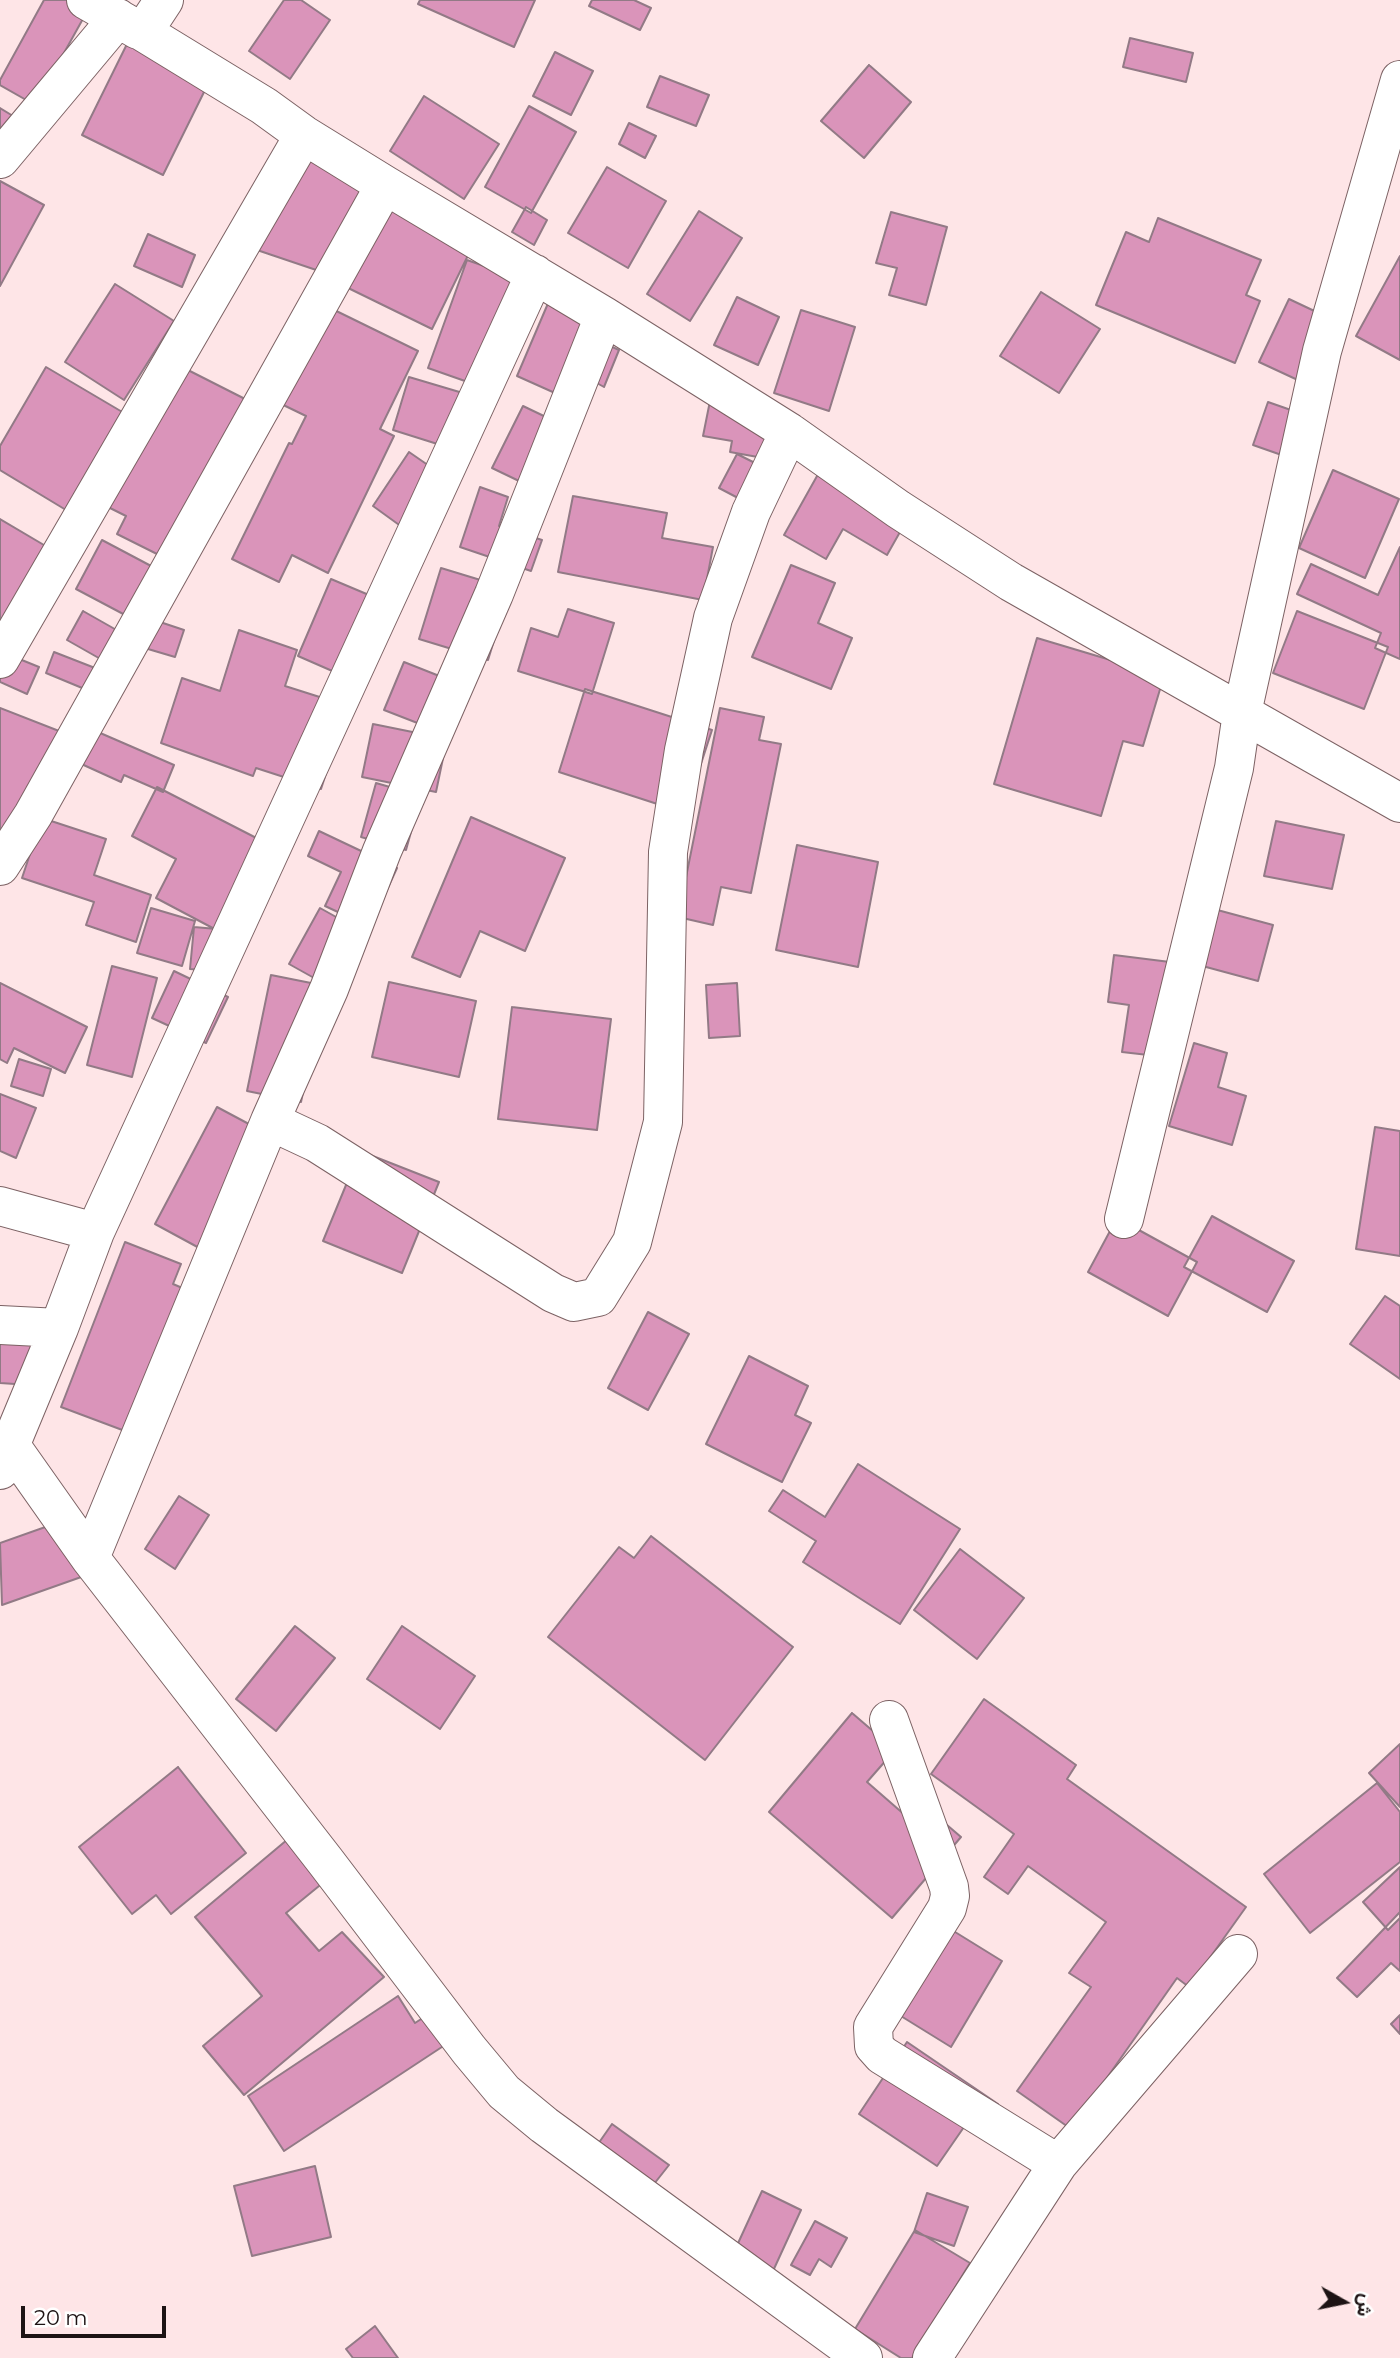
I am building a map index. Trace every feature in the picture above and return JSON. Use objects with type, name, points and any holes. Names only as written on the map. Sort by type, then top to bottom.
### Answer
[{"type":"street","points":[[0,159],[116,17],[164,0]]},
{"type":"street","points":[[116,17],[789,432],[898,509],[1011,582],[1400,803]]},
{"type":"street","points":[[1124,1219],[1234,768],[1242,713],[1322,351],[1400,80]]},
{"type":"street","points":[[0,659],[304,135]]},
{"type":"street","points":[[0,866],[33,815],[385,184]]},
{"type":"street","points":[[535,274],[95,1232],[6,1458],[90,1558],[504,2092],[544,2125],[863,2358]]},
{"type":"street","points":[[90,1558],[270,1121],[330,989],[382,851],[494,594],[604,316]]},
{"type":"street","points":[[270,1121],[317,1143],[553,1293],[574,1302],[598,1297],[632,1242],[663,1122],[668,852],[684,750],[710,631],[751,512],[789,432]]},
{"type":"street","points":[[0,1206],[95,1232]]},
{"type":"street","points":[[0,1325],[59,1328]]},
{"type":"street","points":[[889,1720],[950,1896],[947,1908],[873,2027],[874,2046],[882,2055],[1058,2164]]},
{"type":"street","points":[[932,2358],[1058,2164],[1238,1954]]},
{"type":"building","points":[[44,0],[75,0],[89,8],[35,105],[0,85],[0,80]]},
{"type":"building","points":[[284,0],[301,0],[330,20],[290,79],[249,51]]},
{"type":"building","points":[[420,0],[535,0],[514,47],[418,4]]},
{"type":"building","points":[[592,0],[634,0],[651,8],[640,30],[589,6]]},
{"type":"building","points":[[1130,38],[1193,53],[1186,82],[1123,67]]},
{"type":"building","points":[[127,44],[208,84],[163,175],[82,135]]},
{"type":"building","points":[[555,52],[593,71],[571,115],[533,96]]},
{"type":"building","points":[[869,65],[911,102],[864,158],[821,121]]},
{"type":"building","points":[[660,76],[709,95],[696,126],[647,107]]},
{"type":"building","points":[[424,96],[499,144],[464,199],[390,151]]},
{"type":"building","points":[[529,106],[576,132],[531,213],[485,187]]},
{"type":"building","points":[[0,108],[13,116],[0,137]]},
{"type":"building","points":[[629,123],[656,136],[645,158],[619,144]]},
{"type":"building","points":[[287,148],[367,175],[334,276],[254,249]]},
{"type":"building","points":[[607,167],[666,201],[628,268],[568,233]]},
{"type":"building","points":[[0,181],[44,205],[0,286]]},
{"type":"building","points":[[384,195],[476,239],[432,329],[342,285]]},
{"type":"building","points":[[526,207],[547,220],[534,245],[512,232]]},
{"type":"building","points":[[699,211],[742,238],[690,321],[647,294]]},
{"type":"building","points":[[891,212],[947,227],[926,305],[889,295],[897,268],[876,263]]},
{"type":"building","points":[[1158,218],[1261,260],[1246,295],[1260,301],[1235,363],[1096,305],[1126,232],[1149,242]]},
{"type":"building","points":[[148,234],[195,255],[182,287],[134,266]]},
{"type":"building","points":[[1400,256],[1400,360],[1356,336]]},
{"type":"building","points":[[467,260],[521,279],[482,387],[428,368]]},
{"type":"building","points":[[115,284],[174,321],[124,400],[65,362]]},
{"type":"building","points":[[1041,292],[1100,329],[1059,393],[1000,356]]},
{"type":"building","points":[[552,294],[589,311],[579,332],[619,350],[604,387],[595,382],[584,406],[517,376]]},
{"type":"building","points":[[737,297],[779,317],[758,365],[714,345]]},
{"type":"building","points":[[1289,299],[1344,325],[1315,388],[1259,362]]},
{"type":"building","points":[[320,303],[418,351],[380,429],[394,436],[328,573],[292,555],[279,582],[232,559],[289,443],[292,444],[306,416],[273,400]]},
{"type":"building","points":[[801,310],[855,327],[829,411],[774,393]]},
{"type":"building","points":[[178,365],[251,402],[173,562],[117,534],[126,516],[108,507]]},
{"type":"building","points":[[46,367],[124,413],[66,510],[0,470],[0,446]]},
{"type":"building","points":[[409,377],[483,399],[466,453],[393,430]]},
{"type":"building","points":[[710,401],[799,416],[791,463],[730,452],[732,441],[703,436]]},
{"type":"building","points":[[1268,402],[1308,416],[1293,459],[1253,445]]},
{"type":"building","points":[[523,406],[573,430],[544,493],[492,468]]},
{"type":"building","points":[[409,452],[451,481],[413,535],[373,506]]},
{"type":"building","points":[[737,454],[777,474],[759,509],[719,488]]},
{"type":"building","points":[[826,460],[913,509],[887,555],[843,529],[826,559],[784,535]]},
{"type":"building","points":[[1333,470],[1399,499],[1365,578],[1299,548]]},
{"type":"building","points":[[480,487],[508,497],[499,526],[542,540],[531,571],[460,547]]},
{"type":"building","points":[[573,496],[667,513],[662,538],[713,547],[703,600],[558,572]]},
{"type":"building","points":[[0,519],[49,548],[0,631]]},
{"type":"building","points":[[102,540],[153,567],[127,616],[76,589]]},
{"type":"building","points":[[1400,547],[1400,659],[1375,648],[1381,633],[1297,594],[1311,564],[1378,595]]},
{"type":"building","points":[[791,565],[835,583],[818,623],[852,638],[831,689],[752,657]]},
{"type":"building","points":[[441,568],[510,589],[488,660],[419,639]]},
{"type":"building","points":[[331,579],[395,606],[362,684],[298,656]]},
{"type":"building","points":[[568,609],[614,623],[592,694],[518,671],[531,628],[558,637]]},
{"type":"building","points":[[83,611],[120,632],[104,661],[67,640]]},
{"type":"building","points":[[1297,611],[1388,647],[1364,709],[1273,673]]},
{"type":"building","points":[[157,621],[184,630],[175,657],[148,649]]},
{"type":"building","points":[[239,630],[297,650],[285,686],[348,706],[321,789],[256,768],[253,776],[161,743],[182,678],[220,691]]},
{"type":"building","points":[[1037,638],[1164,676],[1143,746],[1123,741],[1101,816],[994,784]]},
{"type":"building","points":[[54,652],[95,668],[87,690],[46,673]]},
{"type":"building","points":[[7,654],[39,667],[27,694],[0,682],[0,671]]},
{"type":"building","points":[[404,662],[457,683],[438,731],[384,710]]},
{"type":"building","points":[[585,689],[712,730],[685,813],[559,772]]},
{"type":"building","points":[[0,708],[59,731],[0,881]]},
{"type":"building","points":[[720,708],[764,717],[759,740],[781,744],[751,893],[721,887],[713,925],[678,917]]},
{"type":"building","points":[[373,724],[447,739],[436,792],[362,777]]},
{"type":"building","points":[[91,729],[174,765],[163,792],[124,775],[121,782],[77,762]]},
{"type":"building","points":[[376,783],[421,796],[406,850],[361,837]]},
{"type":"building","points":[[157,787],[270,845],[224,934],[156,898],[176,859],[132,836]]},
{"type":"building","points":[[471,817],[565,858],[525,951],[480,931],[460,977],[412,957]]},
{"type":"building","points":[[42,818],[106,839],[94,875],[151,895],[136,942],[86,925],[94,902],[22,878]]},
{"type":"building","points":[[1276,821],[1344,835],[1332,889],[1264,876]]},
{"type":"building","points":[[319,831],[397,868],[370,927],[325,906],[341,872],[308,856]]},
{"type":"building","points":[[797,845],[878,862],[858,967],[776,950]]},
{"type":"building","points":[[151,908],[195,921],[182,966],[137,953]]},
{"type":"building","points":[[320,908],[363,932],[332,988],[289,964]]},
{"type":"building","points":[[1210,908],[1273,925],[1258,981],[1195,964]]},
{"type":"building","points":[[194,927],[228,930],[224,972],[190,969]]},
{"type":"building","points":[[1114,955],[1170,962],[1157,1056],[1122,1052],[1129,1005],[1108,1002]]},
{"type":"building","points":[[112,966],[157,978],[132,1077],[87,1065]]},
{"type":"building","points":[[174,971],[228,997],[206,1043],[152,1018]]},
{"type":"building","points":[[271,975],[326,986],[301,1102],[247,1091]]},
{"type":"building","points":[[389,982],[476,1001],[459,1077],[372,1057]]},
{"type":"building","points":[[0,983],[87,1027],[65,1073],[14,1048],[7,1063],[0,1059]]},
{"type":"building","points":[[737,983],[740,1036],[709,1038],[706,985]]},
{"type":"building","points":[[512,1007],[611,1019],[597,1130],[498,1119]]},
{"type":"building","points":[[1194,1043],[1227,1053],[1218,1087],[1246,1096],[1232,1145],[1169,1126]]},
{"type":"building","points":[[19,1059],[51,1069],[43,1096],[11,1086]]},
{"type":"building","points":[[0,1094],[36,1108],[16,1158],[0,1151]]},
{"type":"building","points":[[217,1107],[277,1139],[214,1256],[155,1224]]},
{"type":"building","points":[[1375,1127],[1400,1131],[1400,1256],[1356,1249]]},
{"type":"building","points":[[360,1151],[439,1182],[402,1273],[323,1241]]},
{"type":"building","points":[[1212,1216],[1294,1261],[1267,1312],[1184,1267]]},
{"type":"building","points":[[1117,1218],[1197,1262],[1168,1316],[1088,1272]]},
{"type":"building","points":[[125,1242],[181,1264],[173,1284],[194,1293],[125,1431],[61,1407]]},
{"type":"building","points":[[1385,1296],[1400,1306],[1400,1379],[1350,1344]]},
{"type":"building","points":[[648,1312],[689,1334],[648,1410],[608,1388]]},
{"type":"building","points":[[0,1314],[34,1316],[30,1385],[0,1383]]},
{"type":"building","points":[[749,1356],[808,1386],[795,1415],[811,1423],[782,1482],[706,1444]]},
{"type":"building","points":[[858,1464],[960,1529],[900,1624],[803,1562],[816,1541],[769,1511],[783,1490],[825,1517]]},
{"type":"building","points":[[179,1496],[209,1515],[175,1569],[145,1549]]},
{"type":"building","points":[[82,1514],[101,1570],[2,1605],[0,1543]]},
{"type":"building","points":[[651,1536],[793,1647],[705,1760],[548,1637],[619,1547],[634,1558]]},
{"type":"building","points":[[960,1549],[1024,1598],[977,1659],[914,1610]]},
{"type":"building","points":[[295,1626],[335,1658],[276,1731],[236,1699]]},
{"type":"building","points":[[402,1626],[475,1676],[440,1729],[367,1679]]},
{"type":"building","points":[[984,1699],[1076,1765],[1067,1779],[1246,1907],[1189,1987],[1177,1978],[1071,2129],[1017,2091],[1091,1987],[1069,1973],[1106,1922],[1028,1866],[1008,1894],[984,1877],[1014,1834],[931,1774]]},
{"type":"building","points":[[852,1713],[895,1750],[867,1782],[906,1816],[919,1801],[961,1837],[892,1918],[769,1812]]},
{"type":"building","points":[[1400,1744],[1400,1807],[1369,1773]]},
{"type":"building","points":[[178,1767],[246,1853],[171,1914],[156,1895],[132,1914],[79,1847]]},
{"type":"building","points":[[1377,1783],[1400,1812],[1400,1862],[1310,1933],[1264,1874]]},
{"type":"building","points":[[294,1834],[330,1877],[286,1913],[319,1951],[342,1932],[384,1977],[244,2095],[203,2046],[262,1996],[195,1917]]},
{"type":"building","points":[[1400,1867],[1400,1918],[1388,1930],[1363,1902]]},
{"type":"building","points":[[1400,1912],[1400,1971],[1391,1963],[1357,1997],[1337,1978]]},
{"type":"building","points":[[947,1927],[1002,1961],[951,2047],[896,2013]]},
{"type":"building","points":[[398,1996],[415,2023],[432,2012],[451,2041],[284,2151],[248,2096]]},
{"type":"building","points":[[1400,2015],[1400,2034],[1391,2024]]},
{"type":"building","points":[[907,2042],[998,2104],[964,2127],[937,2166],[859,2114]]},
{"type":"building","points":[[612,2124],[669,2165],[654,2184],[598,2144]]},
{"type":"building","points":[[315,2166],[331,2237],[252,2256],[234,2186]]},
{"type":"building","points":[[762,2191],[801,2210],[773,2271],[734,2252]]},
{"type":"building","points":[[927,2193],[968,2207],[954,2246],[914,2232]]},
{"type":"building","points":[[815,2221],[847,2238],[831,2267],[819,2259],[810,2275],[791,2265]]},
{"type":"building","points":[[915,2230],[970,2263],[912,2358],[901,2358],[855,2329]]},
{"type":"building","points":[[375,2326],[398,2358],[353,2358],[346,2349]]}]
